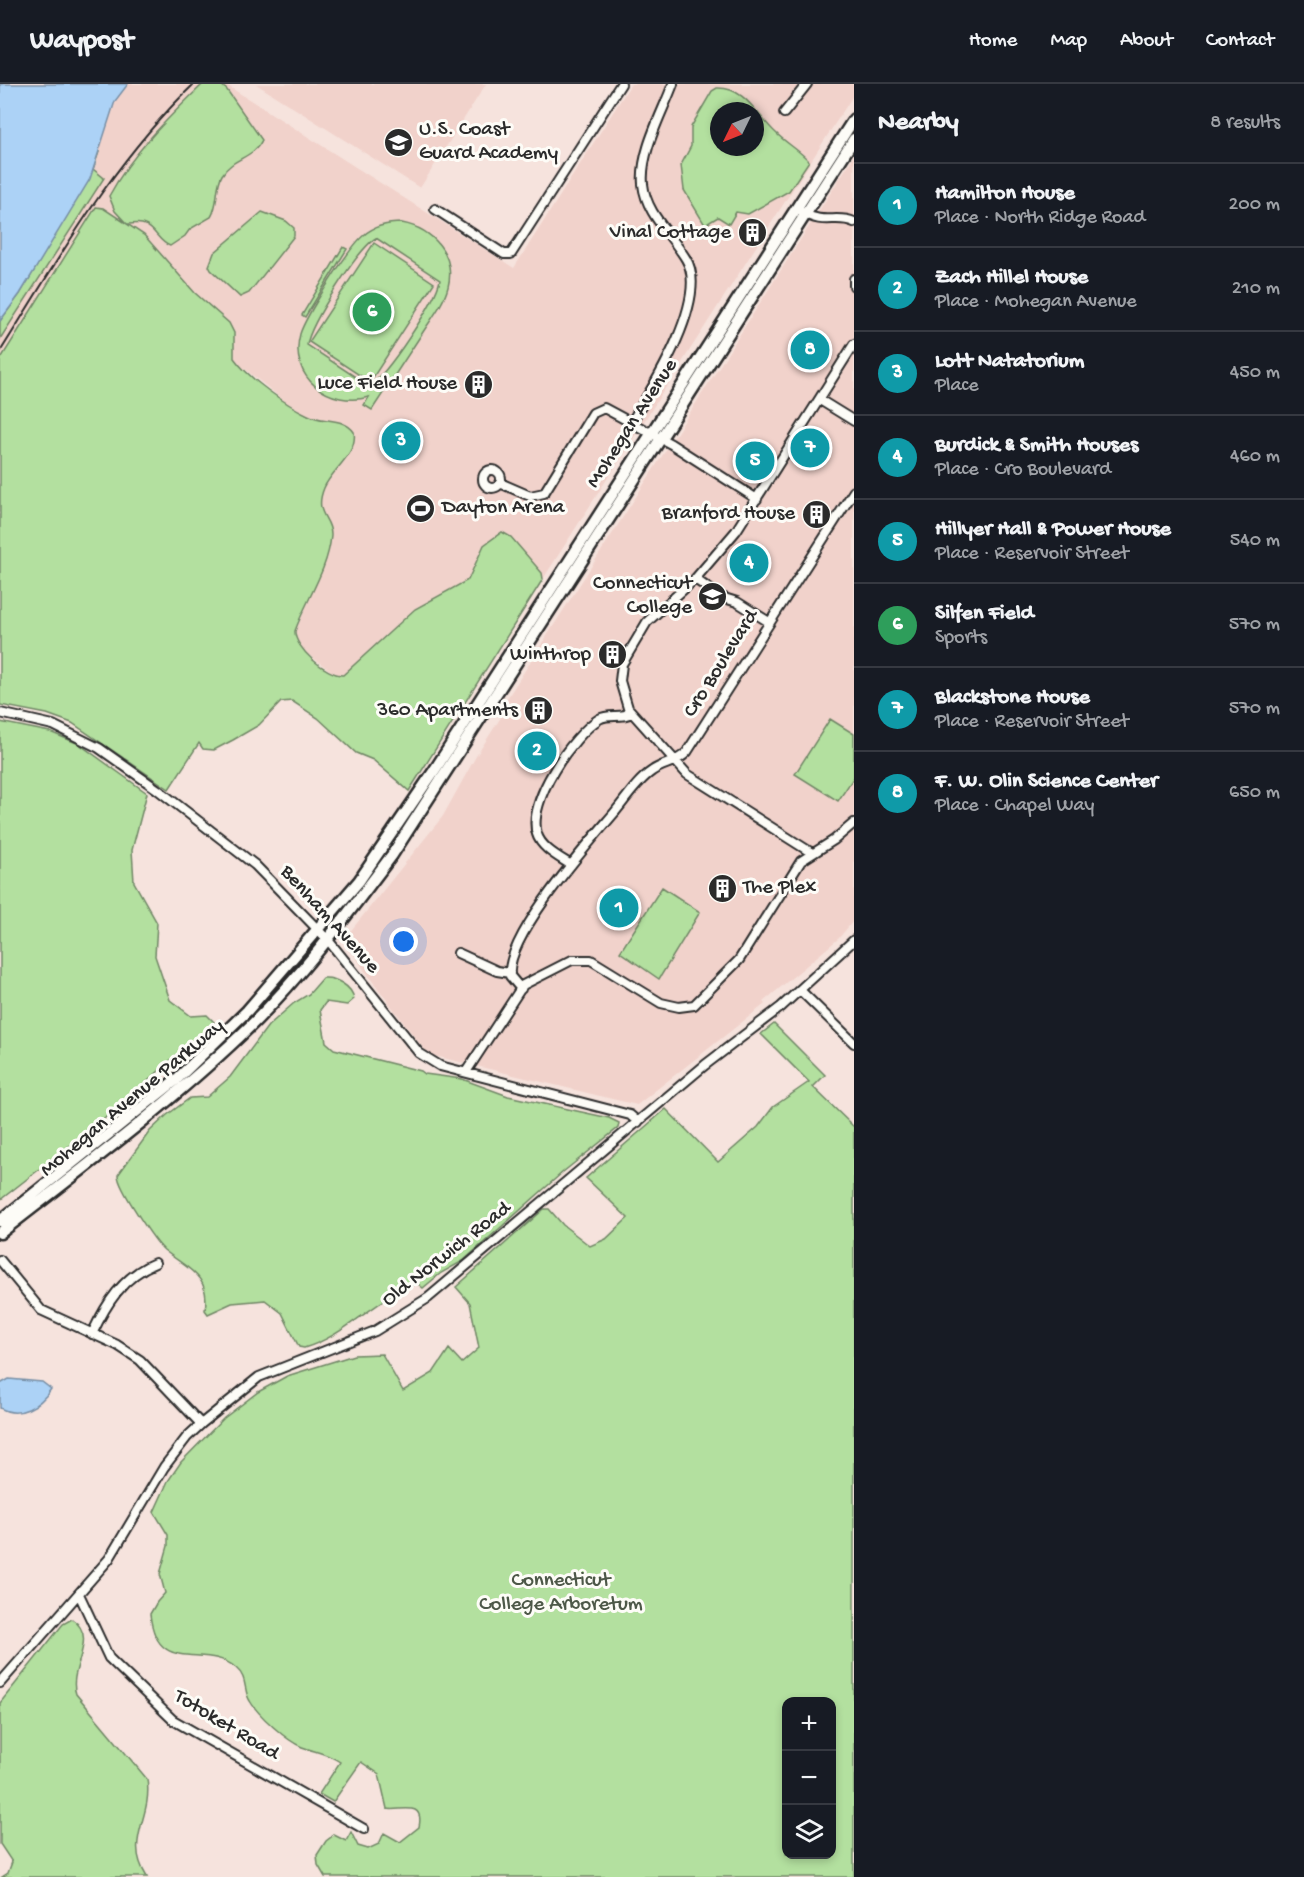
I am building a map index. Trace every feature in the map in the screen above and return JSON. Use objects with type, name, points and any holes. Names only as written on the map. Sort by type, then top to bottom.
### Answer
[{"type":"highway","name":"Mohegan Avenue","points":[[411,815],[649,433],[854,119]]},
{"type":"highway","name":"Mohegan Avenue","points":[[411,815],[854,139]]},
{"type":"highway","name":"Mohegan Avenue Parkway","points":[[0,1221],[177,1079],[247,1011],[319,930],[411,815]]},
{"type":"highway","name":"Mohegan Avenue Parkway","points":[[0,1233],[150,1116],[241,1035],[328,940],[392,855],[411,815]]},
{"type":"street","points":[[435,209],[510,255],[621,84]]},
{"type":"street","points":[[631,423],[664,366],[685,317],[691,293],[691,276],[687,261],[648,206],[643,185],[643,167],[673,84]]},
{"type":"street","points":[[784,113],[807,84]]},
{"type":"street","points":[[796,208],[819,220],[845,219],[854,222]]},
{"type":"street","points":[[854,279],[854,286]]},
{"type":"street","points":[[813,853],[687,774],[631,713],[623,697],[620,681],[624,660],[647,622],[695,579],[729,540],[854,344]]},
{"type":"street","points":[[820,400],[854,421]]},
{"type":"street","points":[[500,483],[528,496],[540,495],[547,489],[596,410],[607,408],[660,438],[757,499]]},
{"type":"street","name":"Cro Boulevard","points":[[675,762],[687,752],[854,490]]},
{"type":"street","points":[[695,579],[721,597],[737,602],[769,622]]},
{"type":"street","name":"Benham Avenue","points":[[0,713],[53,725],[99,747],[255,866],[328,940],[419,1053],[440,1066],[630,1115],[638,1122]]},
{"type":"street","points":[[571,865],[546,847],[537,836],[537,812],[542,793],[580,736],[602,718],[631,713]]},
{"type":"street","points":[[521,989],[510,973],[514,954],[526,931],[571,865],[650,772],[675,762]]},
{"type":"street","points":[[466,1072],[521,989],[556,966],[584,958],[599,964],[653,1000],[675,1007],[688,1007],[710,992],[742,955],[799,864],[846,832],[854,823]]},
{"type":"street","name":"Old Norwich Road","points":[[0,1683],[79,1594],[124,1536],[177,1448],[201,1424],[260,1377],[375,1331],[410,1311],[705,1065],[781,1007],[854,940]]},
{"type":"street","points":[[458,953],[497,972],[510,973]]},
{"type":"street","points":[[800,990],[854,1043]]},
{"type":"street","points":[[0,1260],[42,1310],[117,1345],[140,1360],[201,1424]]},
{"type":"street","points":[[92,1334],[107,1303],[134,1275],[155,1263]]},
{"type":"street","name":"Totoket Road","points":[[79,1594],[109,1658],[173,1720],[364,1829]]},
{"type":"shaded area","name":"Connecticut College","points":[[128,84],[225,84],[514,268],[631,84],[854,84],[854,94],[543,579],[511,537],[502,532],[484,545],[468,580],[415,609],[343,675],[338,676],[303,651],[296,642],[295,631],[323,568],[329,546],[330,531],[321,510],[320,499],[326,484],[352,448],[355,438],[332,421],[311,417],[287,403],[240,365],[234,358],[234,333],[229,323],[195,293],[144,235],[114,215],[0,360],[0,339],[103,178],[93,167],[115,101]]},
{"type":"shaded area","name":"U.S. Coast Guard Academy","points":[[256,84],[486,84],[420,188]]},
{"type":"shaded area","name":"Connecticut College","points":[[854,156],[854,920],[838,939],[763,1002],[765,1004],[637,1105],[431,1055],[423,1048],[364,970],[345,938],[443,816],[475,758],[510,703],[506,700]]},
{"type":"green space","points":[[203,84],[220,84],[227,90],[262,140],[254,151],[231,165],[222,175],[211,217],[190,229],[185,236],[170,246],[146,226],[127,224],[115,211],[109,196],[140,150]]},
{"type":"green space","points":[[717,88],[727,89],[736,92],[748,102],[710,102],[710,156],[764,156],[764,120],[809,161],[789,191],[748,214],[736,212],[729,224],[718,217],[705,225],[684,190],[681,165],[691,146],[691,127],[712,91]]},
{"type":"green space","points":[[90,148],[99,152],[93,169],[104,178],[0,339],[0,321],[20,294],[54,237]]},
{"type":"green space","points":[[96,207],[103,208],[144,235],[195,293],[229,323],[234,333],[234,358],[258,382],[278,398],[308,415],[345,424],[354,432],[352,447],[328,481],[321,497],[322,510],[331,530],[329,549],[326,561],[295,631],[300,645],[313,660],[329,671],[343,675],[415,609],[468,580],[484,545],[502,532],[511,537],[542,573],[543,579],[409,791],[373,760],[356,753],[318,718],[292,701],[281,702],[259,725],[214,750],[203,749],[199,743],[169,789],[72,723],[47,714],[0,705],[0,360]]},
{"type":"green space","points":[[262,212],[286,221],[294,228],[294,236],[249,293],[240,297],[209,266],[214,253]]},
{"type":"green space","points":[[397,223],[413,226],[432,237],[445,254],[450,275],[441,305],[372,410],[364,405],[369,397],[340,398],[327,394],[315,386],[306,376],[300,364],[298,350],[300,334],[319,298],[357,242],[373,229]],"holes":[[[376,238],[440,280],[430,304],[410,337],[387,368],[369,386],[307,345],[325,305],[358,256]]]},
{"type":"green space","points":[[374,243],[434,283],[370,382],[309,342]]},
{"type":"green space","points":[[343,247],[347,249],[305,317],[302,315]]},
{"type":"green space","points":[[830,719],[854,734],[854,777],[838,801],[795,774]]},
{"type":"green space","points":[[0,722],[50,732],[79,744],[147,793],[132,850],[134,882],[157,923],[155,956],[170,1000],[191,1016],[207,1015],[214,1022],[211,1031],[200,1042],[175,1056],[123,1104],[0,1200]]},
{"type":"green space","points":[[662,887],[700,912],[659,979],[620,952]]},
{"type":"green space","points":[[323,978],[342,983],[353,994],[354,999],[347,1005],[326,1002],[320,1010],[326,1042],[334,1049],[421,1071],[425,1074],[462,1079],[508,1096],[609,1118],[619,1123],[618,1128],[563,1172],[463,1261],[441,1273],[423,1288],[417,1283],[402,1290],[334,1335],[304,1348],[299,1347],[282,1313],[265,1300],[232,1303],[208,1314],[205,1310],[206,1298],[201,1281],[189,1268],[159,1245],[130,1202],[118,1175],[150,1131],[190,1098],[207,1097],[230,1077],[268,1026],[294,1003],[309,994]]},
{"type":"green space","name":"Connecticut College Arboretum","points":[[774,1024],[825,1075],[813,1087],[854,1127],[854,1877],[325,1877],[318,1865],[317,1855],[326,1841],[334,1835],[346,1841],[351,1832],[358,1846],[368,1849],[379,1844],[384,1833],[400,1842],[419,1827],[420,1818],[415,1810],[387,1809],[379,1774],[361,1762],[333,1802],[319,1794],[340,1762],[296,1744],[273,1727],[250,1701],[244,1680],[236,1668],[224,1661],[210,1657],[184,1655],[162,1646],[154,1634],[150,1614],[165,1593],[160,1574],[168,1546],[168,1535],[154,1512],[168,1481],[181,1462],[224,1418],[258,1392],[287,1376],[354,1355],[382,1354],[403,1391],[433,1373],[449,1349],[462,1363],[479,1348],[470,1303],[456,1287],[544,1209],[549,1209],[563,1225],[590,1246],[606,1239],[628,1218],[586,1178],[666,1109],[718,1162],[758,1127],[773,1107],[809,1082],[761,1034]]},
{"type":"green space","points":[[72,1619],[80,1627],[83,1635],[74,1684],[76,1694],[147,1779],[148,1793],[138,1840],[138,1851],[140,1864],[147,1877],[2,1877],[8,1873],[12,1862],[0,1844],[0,1703],[63,1624]]},
{"type":"water","points":[[0,84],[128,84],[115,101],[90,179],[20,294],[0,321]]},
{"type":"water","points":[[9,1379],[42,1382],[51,1389],[41,1401],[28,1409],[7,1411],[0,1408],[0,1384]]},
{"type":"railway","points":[[0,352],[66,246],[113,178],[138,145],[194,84]]},
{"type":"place","name":"U.S. Coast Guard Academy","points":[[398,142]]},
{"type":"place","name":"Vinal Cottage","points":[[752,233]]},
{"type":"place","name":"Silfen Field","points":[[372,312]]},
{"type":"place","name":"F. W. Olin Science Center","points":[[810,350]]},
{"type":"place","name":"Luce Field House","points":[[478,384]]},
{"type":"place","name":"Lott Natatorium","points":[[401,441]]},
{"type":"place","name":"Blackstone House","points":[[810,448]]},
{"type":"place","name":"Hillyer Hall & Power House","points":[[755,461]]},
{"type":"place","name":"Dayton Arena","points":[[421,508]]},
{"type":"place","name":"Branford House","points":[[816,514]]},
{"type":"place","name":"Burdick & Smith Houses","points":[[749,563]]},
{"type":"place","name":"Connecticut College","points":[[713,596]]},
{"type":"place","name":"Winthrop","points":[[612,655]]},
{"type":"place","name":"360 Apartments","points":[[539,711]]},
{"type":"place","name":"Zach Hillel House","points":[[537,751]]},
{"type":"place","name":"The Plex","points":[[722,888]]},
{"type":"place","name":"Hamilton House","points":[[619,908]]}]
